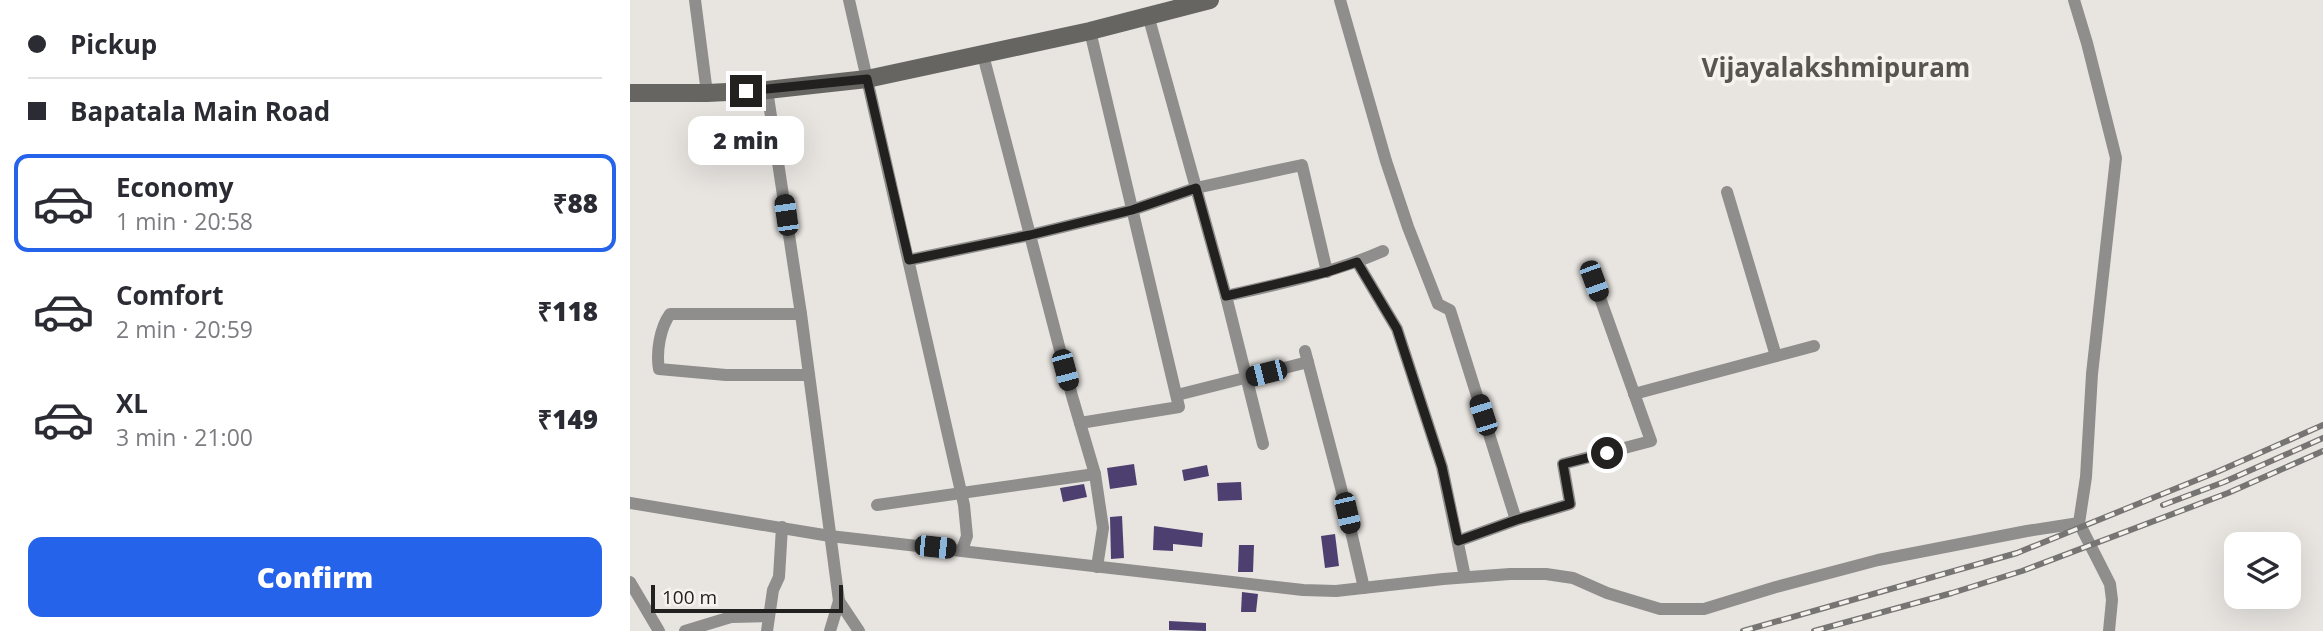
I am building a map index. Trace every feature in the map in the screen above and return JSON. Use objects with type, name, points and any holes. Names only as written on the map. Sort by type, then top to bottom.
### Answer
[{"type":"main road","points":[[630,93],[767,90],[867,79],[1090,31],[1210,0]]},
{"type":"street","points":[[695,0],[707,93]]},
{"type":"street","points":[[849,0],[962,493],[967,536],[962,550]]},
{"type":"street","points":[[1340,0],[1408,228],[1438,304],[1450,310],[1516,520]]},
{"type":"street","points":[[2074,0],[2088,43],[2116,158],[2092,374],[2086,477],[2079,523],[2110,584],[2112,600],[2109,631]]},
{"type":"street","points":[[1148,15],[1264,444]]},
{"type":"street","points":[[1080,423],[1179,407],[1090,31]]},
{"type":"street","points":[[984,55],[1095,474],[1103,528],[1097,567]]},
{"type":"street","points":[[767,90],[801,314],[839,601],[830,631]]},
{"type":"street","points":[[909,260],[1030,235],[1132,210],[1196,188],[1302,165],[1327,272]]},
{"type":"street","points":[[1727,192],[1776,356]]},
{"type":"street","points":[[1226,296],[1327,272],[1383,251]]},
{"type":"street","points":[[1357,262],[1397,329],[1442,467],[1465,577]]},
{"type":"street","points":[[1458,541],[1570,504],[1563,464],[1651,441],[1594,281]]},
{"type":"street","points":[[801,314],[670,314],[663,323],[659,369],[726,375],[809,374]]},
{"type":"street","points":[[1634,394],[1814,346]]},
{"type":"street","points":[[1177,395],[1245,378],[1307,357],[1342,488],[1364,588]]},
{"type":"street","points":[[877,505],[1095,474]]},
{"type":"street","points":[[630,503],[830,536],[1303,590],[1336,591],[1465,577],[1546,574],[1573,578],[1607,593],[1660,609],[1704,609],[1878,561],[2079,523]]},
{"type":"street","points":[[767,631],[773,590],[779,577],[782,527]]},
{"type":"street","points":[[630,582],[659,631]]},
{"type":"street","points":[[839,601],[859,631]]},
{"type":"street","points":[[685,631],[731,617],[769,616]]},
{"type":"building","points":[[1134,464],[1137,485],[1110,489],[1107,468]]},
{"type":"building","points":[[1207,465],[1209,476],[1184,481],[1182,470]]},
{"type":"building","points":[[1241,482],[1242,500],[1218,501],[1217,483]]},
{"type":"building","points":[[1084,484],[1087,497],[1063,502],[1060,488]]},
{"type":"building","points":[[1122,516],[1124,558],[1111,559],[1110,517]]},
{"type":"building","points":[[1154,526],[1203,533],[1202,547],[1173,544],[1173,551],[1153,550]]},
{"type":"building","points":[[1335,534],[1339,566],[1325,568],[1321,536]]},
{"type":"building","points":[[1239,545],[1254,545],[1253,572],[1238,572]]},
{"type":"building","points":[[1242,592],[1258,594],[1256,612],[1241,612]]},
{"type":"building","points":[[1169,621],[1206,623],[1206,631],[1169,630]]},
{"type":"railway","points":[[1743,631],[2017,553],[2219,471],[2323,425]]},
{"type":"railway","points":[[2163,505],[2224,482],[2323,438]]},
{"type":"railway","points":[[1814,631],[2022,571],[2228,493],[2323,451]]},
{"type":"district","name":"Vijayalakshmipuram","points":[[1836,68]]},
{"type":"route","points":[[746,91],[867,79],[909,260],[1132,210],[1196,188],[1226,296],[1327,272],[1357,262],[1397,329],[1442,467],[1458,541],[1570,504],[1563,464],[1607,453]]}]
